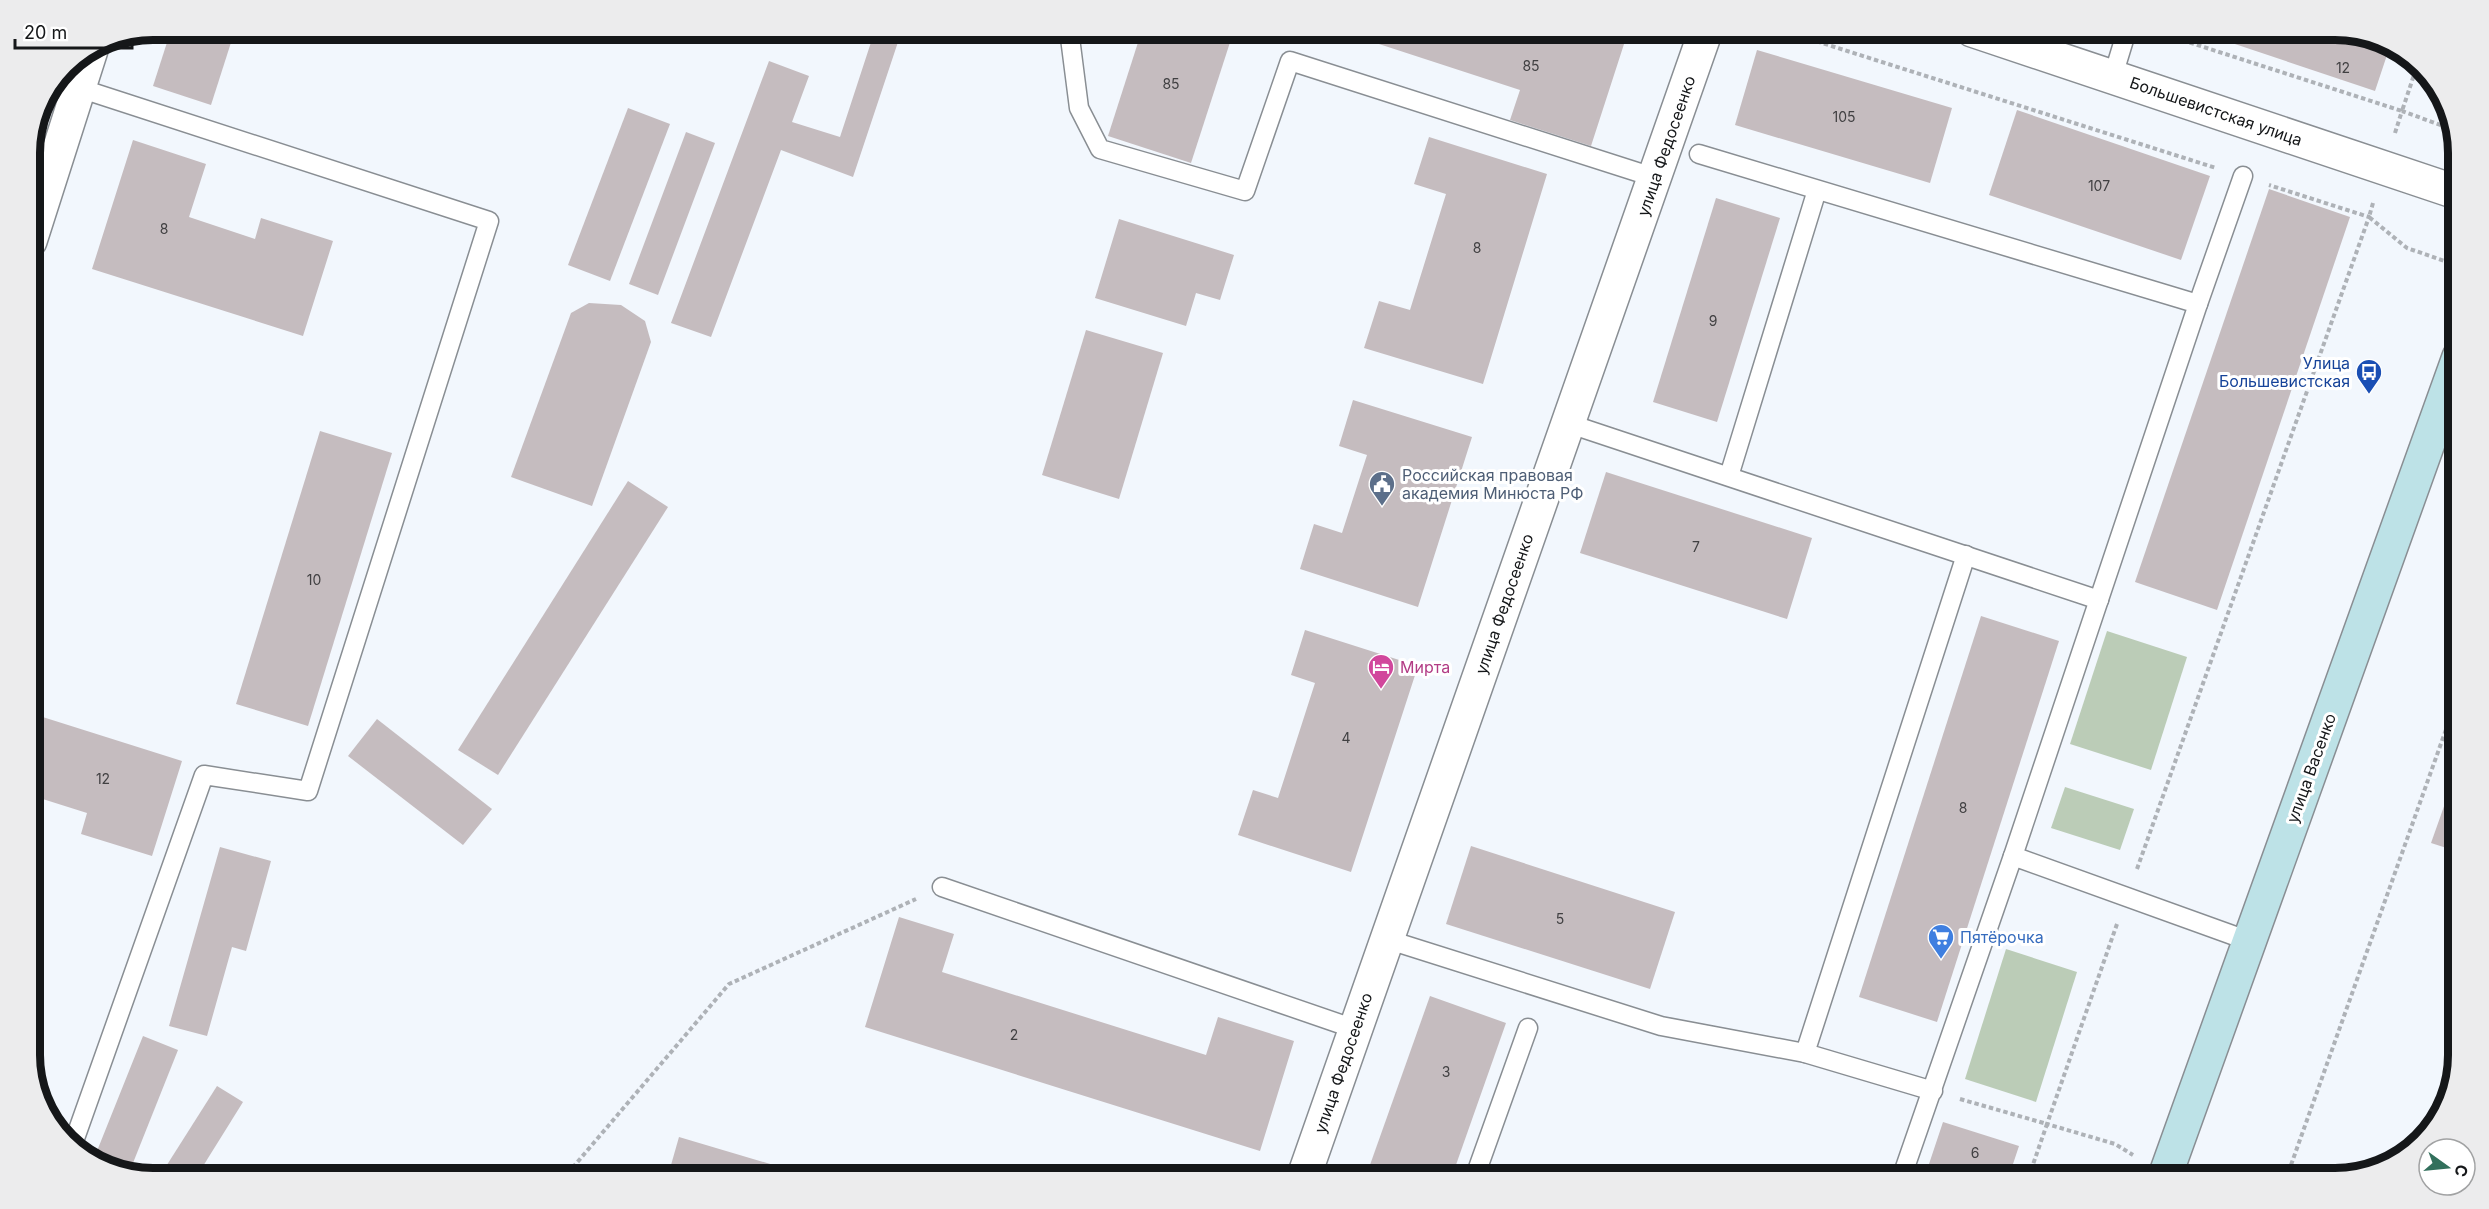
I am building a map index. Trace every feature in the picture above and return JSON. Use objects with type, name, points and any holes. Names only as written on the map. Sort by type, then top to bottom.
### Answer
[{"type":"main road","name":"улица Васенко","points":[[2168,1168],[2448,388]]},
{"type":"street","name":"улица Федосеенко","points":[[1307,1168],[1703,40]]},
{"type":"street","name":"Большевистская улица","points":[[2003,40],[2448,189]]},
{"type":"street","points":[[41,207],[87,63]]},
{"type":"lane","points":[[2113,76],[2124,40]]},
{"type":"lane","points":[[1071,41],[1079,108],[1100,148],[1245,191],[1290,62],[1656,178]]},
{"type":"lane","points":[[75,1137],[204,775],[308,791],[489,221],[79,88]]},
{"type":"lane","points":[[1699,154],[2198,304]]},
{"type":"lane","points":[[1905,1168],[2243,176]]},
{"type":"lane","points":[[1729,476],[1817,190]]},
{"type":"lane","points":[[1567,423],[2099,600]]},
{"type":"lane","points":[[1805,1053],[1966,555]]},
{"type":"lane","points":[[2013,855],[2249,941]]},
{"type":"lane","points":[[942,887],[1355,1029]]},
{"type":"lane","points":[[1386,939],[1661,1026],[1805,1053],[1933,1091]]},
{"type":"lane","points":[[1478,1168],[1528,1028]]},
{"type":"path","points":[[1812,40],[2369,217],[2032,1168]]},
{"type":"path","points":[[2182,40],[2445,127]]},
{"type":"path","points":[[2402,111],[2415,73]]},
{"type":"path","points":[[2290,1168],[2448,724]]},
{"type":"path","points":[[572,1168],[729,984],[942,887]]},
{"type":"path","points":[[1933,1091],[2115,1143]]},
{"type":"green space","points":[[2107,631],[2187,657],[2151,770],[2070,744]]},
{"type":"green space","points":[[2065,787],[2134,809],[2120,850],[2051,828]]},
{"type":"green space","points":[[2006,949],[2077,972],[2036,1102],[1965,1079]]},
{"type":"building","points":[[1368,40],[1625,41],[1591,146],[1510,120],[1520,90]]},
{"type":"building","points":[[2223,40],[2336,40],[2372,46],[2388,53],[2375,91]]},
{"type":"building","points":[[167,41],[231,41],[211,105],[153,86]]},
{"type":"building","points":[[872,41],[898,41],[853,177],[781,150],[711,337],[671,323],[769,61],[809,76],[792,122],[840,137]]},
{"type":"building","points":[[1139,41],[1231,41],[1191,163],[1108,136]]},
{"type":"building","points":[[1757,50],[1952,108],[1930,183],[1735,125]]},
{"type":"building","points":[[628,108],[670,124],[610,281],[568,265]]},
{"type":"building","points":[[2017,110],[2210,176],[2181,260],[1989,195]]},
{"type":"building","points":[[686,132],[715,143],[658,295],[629,284]]},
{"type":"building","points":[[1429,137],[1547,174],[1483,384],[1364,348],[1379,301],[1410,310],[1446,194],[1414,184]]},
{"type":"building","points":[[133,140],[206,164],[189,217],[255,239],[261,218],[333,241],[303,336],[92,269]]},
{"type":"building","points":[[2269,189],[2350,217],[2217,610],[2135,582]]},
{"type":"building","points":[[1716,198],[1780,218],[1717,422],[1653,402]]},
{"type":"building","points":[[1119,219],[1234,255],[1220,300],[1196,293],[1186,326],[1095,298]]},
{"type":"building","points":[[589,303],[621,305],[645,321],[651,342],[592,506],[511,477],[571,313]]},
{"type":"building","points":[[1086,330],[1163,353],[1119,499],[1042,475]]},
{"type":"building","points":[[1353,400],[1472,437],[1418,607],[1300,569],[1314,524],[1342,533],[1367,455],[1339,446]]},
{"type":"building","points":[[320,431],[392,453],[308,726],[236,704]]},
{"type":"building","points":[[1606,472],[1812,538],[1787,619],[1580,553]]},
{"type":"building","points":[[628,481],[668,507],[498,775],[458,750]]},
{"type":"building","points":[[1981,616],[2059,641],[1937,1022],[1859,997]]},
{"type":"building","points":[[1305,630],[1418,666],[1351,872],[1238,835],[1253,790],[1278,798],[1315,683],[1291,675]]},
{"type":"building","points":[[41,716],[182,761],[152,856],[81,834],[87,813],[41,798]]},
{"type":"building","points":[[377,719],[492,809],[463,845],[348,756]]},
{"type":"building","points":[[2448,795],[2448,848],[2431,843]]},
{"type":"building","points":[[1471,846],[1675,912],[1650,989],[1446,924]]},
{"type":"building","points":[[220,847],[271,861],[246,951],[232,947],[207,1036],[169,1026]]},
{"type":"building","points":[[899,917],[954,934],[942,972],[1206,1055],[1218,1017],[1294,1041],[1260,1151],[865,1027]]},
{"type":"building","points":[[1430,996],[1506,1023],[1455,1168],[1369,1168]]},
{"type":"building","points":[[143,1036],[178,1050],[132,1166],[117,1163],[96,1153]]},
{"type":"building","points":[[217,1086],[243,1102],[202,1168],[165,1168]]},
{"type":"building","points":[[1943,1122],[2019,1146],[2012,1168],[1928,1168]]},
{"type":"building","points":[[679,1137],[784,1168],[670,1168]]},
{"type":"place","name":"Улица Большевистская","points":[[2369,395]]},
{"type":"place","name":"Российская правовая академия Минюста РФ","points":[[1382,507]]},
{"type":"place","name":"Мирта","points":[[1381,690]]},
{"type":"place","name":"Пятёрочка","points":[[1941,960]]}]
